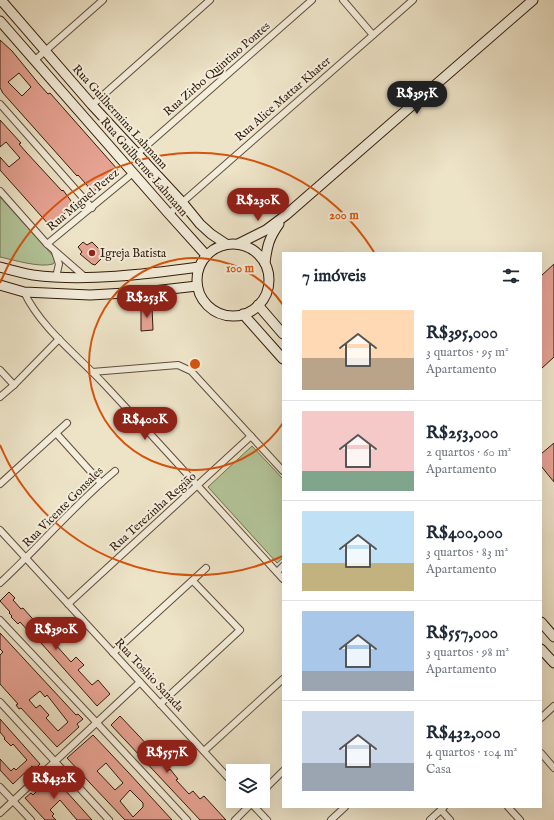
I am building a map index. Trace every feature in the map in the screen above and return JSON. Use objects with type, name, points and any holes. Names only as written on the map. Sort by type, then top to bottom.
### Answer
[{"type":"main road","name":"Rua Guilhermina Lahmann","points":[[1,0],[92,105],[182,202],[200,224],[211,234],[226,244]]},
{"type":"main road","points":[[238,244],[266,230],[286,215],[533,0]]},
{"type":"main road","name":"Rua Guilherme Lahmann","points":[[0,21],[206,255]]},
{"type":"main road","points":[[265,263],[258,254],[249,247],[238,244],[226,244],[216,248],[206,255],[199,267],[197,286],[200,295],[206,304],[214,310],[233,316],[243,314],[258,305],[264,296],[268,285],[268,274],[265,263],[267,247],[271,235],[286,215]]},
{"type":"main road","points":[[0,267],[32,275],[85,277],[148,274],[199,267]]},
{"type":"main road","points":[[0,285],[24,292],[90,295],[144,292],[197,286]]},
{"type":"main road","points":[[258,305],[282,333]]},
{"type":"main road","points":[[243,314],[282,358]]},
{"type":"main road","points":[[542,623],[554,637]]},
{"type":"main road","points":[[542,650],[554,664]]},
{"type":"street","points":[[35,60],[103,0]]},
{"type":"street","points":[[92,105],[210,0]]},
{"type":"street","name":"Rua Zirbo Quintino Pontes","points":[[137,154],[312,0]]},
{"type":"street","points":[[343,0],[373,35]]},
{"type":"street","name":"Rua Alice Mattar Khater","points":[[169,214],[413,0]]},
{"type":"street","points":[[0,104],[92,208]]},
{"type":"street","name":"Rua Miguel Perez","points":[[47,244],[92,208],[133,172]]},
{"type":"street","points":[[0,191],[47,244],[85,277]]},
{"type":"street","points":[[55,252],[59,264],[56,277]]},
{"type":"street","points":[[24,292],[33,309],[59,338],[282,578]]},
{"type":"street","points":[[0,397],[14,385],[59,338]]},
{"type":"street","points":[[92,372],[178,365],[191,370],[282,470]]},
{"type":"street","points":[[0,370],[14,385]]},
{"type":"street","points":[[0,484],[67,422]]},
{"type":"street","points":[[56,433],[101,483]]},
{"type":"street","name":"Rua Terezinha Região","points":[[68,604],[251,436]]},
{"type":"street","name":"Rua Vicente Gonsales","points":[[0,583],[115,471]]},
{"type":"street","name":"Rua Toshio Sanada","points":[[0,530],[226,776]]},
{"type":"street","points":[[277,572],[282,567]]},
{"type":"street","points":[[113,653],[206,568]]},
{"type":"street","points":[[160,704],[240,630],[193,580]]},
{"type":"street","points":[[0,620],[187,820]]},
{"type":"street","points":[[204,751],[282,680]]},
{"type":"street","points":[[0,813],[140,682]]},
{"type":"street","points":[[0,702],[109,820]]},
{"type":"street","points":[[542,717],[554,706]]},
{"type":"street","points":[[542,754],[554,768]]},
{"type":"street","points":[[270,784],[282,772]]},
{"type":"street","points":[[0,787],[31,820]]},
{"type":"street","points":[[235,820],[246,808]]},
{"type":"street","points":[[257,808],[267,820]]},
{"type":"street","points":[[331,820],[344,808]]},
{"type":"street","points":[[430,820],[442,808],[450,820]]},
{"type":"street","points":[[509,808],[520,820]]},
{"type":"green space","points":[[0,197],[56,259],[53,264],[41,265],[19,262],[0,257]]},
{"type":"green space","points":[[252,446],[282,478],[282,559],[277,563],[208,487]]},
{"type":"building","points":[[0,40],[12,51],[39,84],[48,94],[50,93],[118,170],[100,184],[101,185],[93,192],[78,175],[77,176],[0,88]],"holes":[[[19,73],[31,87],[22,96],[8,82]]]},
{"type":"building","points":[[0,120],[21,143],[19,144],[26,152],[62,191],[63,190],[74,205],[50,226],[0,170],[0,157],[9,167],[20,158],[6,142],[0,147]]},
{"type":"building","name":"Igreja Batista","points":[[83,242],[87,245],[92,242],[105,255],[95,265],[80,254],[82,252],[78,247]]},
{"type":"building","points":[[554,264],[554,357],[542,368],[542,275]]},
{"type":"building","points":[[141,306],[152,307],[153,330],[141,331]]},
{"type":"building","points":[[554,443],[554,482],[542,467],[542,453]]},
{"type":"building","points":[[9,592],[15,598],[13,600],[21,609],[23,608],[71,662],[76,657],[84,665],[78,670],[92,685],[98,680],[110,694],[97,706],[33,634],[32,635],[20,622],[18,624],[11,617],[10,612],[0,601]]},
{"type":"building","points":[[0,633],[76,715],[78,714],[83,719],[77,724],[79,727],[57,747],[21,708],[19,709],[16,705],[18,704],[0,684],[0,655],[3,652],[0,649]],"holes":[[[40,691],[45,697],[47,695],[68,722],[58,731],[46,718],[49,715],[40,705],[36,708],[29,700]]]},
{"type":"building","points":[[120,716],[155,753],[154,754],[161,762],[160,763],[168,771],[170,769],[178,779],[176,780],[189,794],[193,791],[200,799],[204,796],[226,820],[200,820],[111,725]]},
{"type":"building","points":[[0,719],[40,764],[35,769],[32,766],[13,784],[0,770],[0,759],[11,771],[14,768],[16,770],[27,760],[13,744],[11,746],[4,739],[5,738],[0,732]]},
{"type":"building","points":[[93,735],[172,820],[125,820],[67,758]],"holes":[[[106,763],[123,783],[115,790],[97,771]],[[130,790],[143,803],[143,807],[133,817],[120,801]]]},
{"type":"building","points":[[50,774],[92,820],[77,820],[60,800],[50,810],[54,814],[52,816],[56,820],[45,820],[25,798],[31,793],[33,795],[42,786],[40,784]]},
{"type":"place","name":"Igreja Batista","points":[[92,253]]}]
